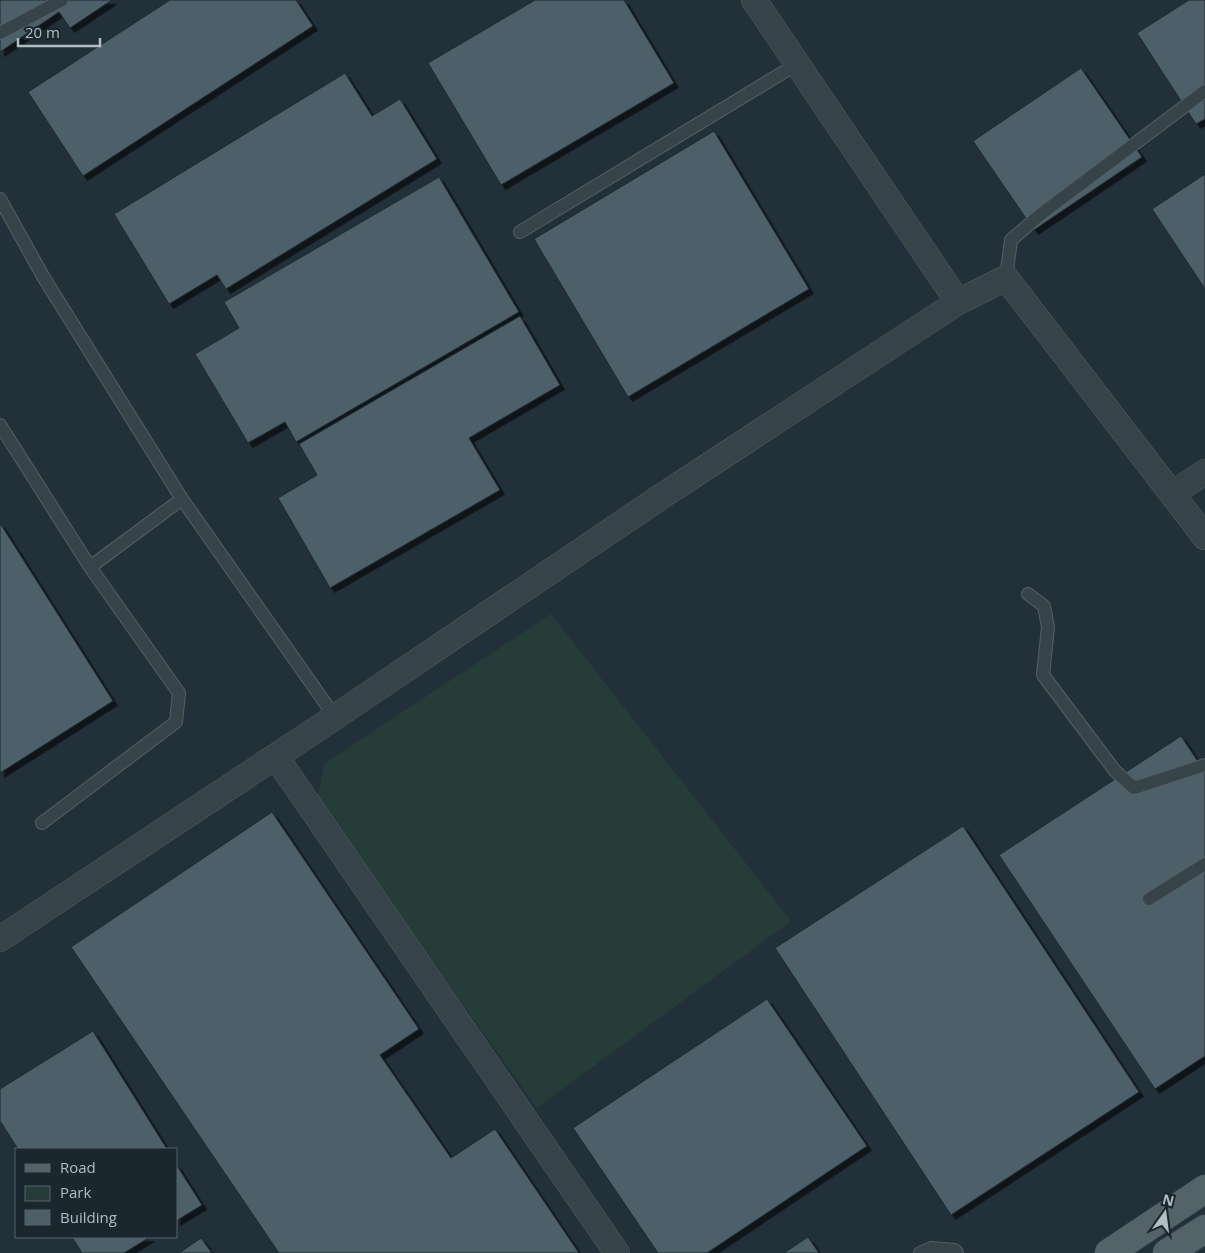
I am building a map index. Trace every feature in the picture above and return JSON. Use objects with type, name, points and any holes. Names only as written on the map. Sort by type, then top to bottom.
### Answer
[{"type":"main road","points":[[1109,1253],[1205,1189]]},
{"type":"main road","points":[[1167,1253],[1205,1229]]},
{"type":"street","points":[[754,0],[958,302]]},
{"type":"street","points":[[0,939],[335,718],[662,496],[958,302],[1006,278],[1205,537]]},
{"type":"street","points":[[1172,494],[1205,472]]},
{"type":"street","points":[[276,757],[617,1253]]},
{"type":"lane","points":[[0,33],[62,0]]},
{"type":"lane","points":[[520,232],[797,64]]},
{"type":"lane","points":[[1006,278],[1012,240],[1041,214],[1205,91]]},
{"type":"lane","points":[[0,199],[44,278],[182,499],[335,718]]},
{"type":"lane","points":[[0,425],[90,567],[179,693],[176,722],[42,823]]},
{"type":"lane","points":[[90,567],[182,499]]},
{"type":"lane","points":[[1028,594],[1044,606],[1048,627],[1043,675],[1115,771],[1134,788],[1205,765]]},
{"type":"lane","points":[[1148,899],[1205,864]]},
{"type":"lane","points":[[920,1253],[932,1248],[955,1250],[957,1253]]},
{"type":"green space","points":[[551,614],[791,921],[537,1108],[317,800],[324,764]]},
{"type":"building","points":[[0,0],[112,0],[70,28],[59,12],[0,52]]},
{"type":"building","points":[[170,0],[296,0],[313,26],[83,176],[28,92]]},
{"type":"building","points":[[535,0],[624,0],[674,83],[501,185],[428,63]]},
{"type":"building","points":[[1189,0],[1205,0],[1205,119],[1196,124],[1137,33]]},
{"type":"building","points":[[1081,68],[1142,157],[1034,230],[973,141]]},
{"type":"building","points":[[345,73],[372,116],[400,99],[437,159],[226,289],[217,275],[169,304],[114,214]]},
{"type":"building","points":[[714,131],[809,289],[628,397],[534,239]]},
{"type":"building","points":[[1205,174],[1205,289],[1152,209]]},
{"type":"building","points":[[439,177],[519,312],[296,442],[285,422],[248,443],[195,354],[239,328],[224,302]]},
{"type":"building","points":[[520,316],[560,385],[469,438],[500,490],[330,588],[278,498],[317,475],[299,444]]},
{"type":"building","points":[[0,523],[113,701],[0,773]]},
{"type":"building","points":[[1181,736],[1205,772],[1205,1056],[1155,1089],[999,855]]},
{"type":"building","points":[[272,812],[419,1029],[380,1055],[451,1158],[495,1129],[579,1253],[279,1253],[71,947]]},
{"type":"building","points":[[963,826],[1139,1092],[951,1215],[775,948]]},
{"type":"building","points":[[767,999],[867,1146],[707,1253],[658,1253],[573,1128]]},
{"type":"building","points":[[93,1031],[166,1148],[17,1148],[0,1121],[0,1089]]},
{"type":"building","points":[[178,1167],[202,1205],[178,1220]]},
{"type":"building","points":[[808,1237],[819,1253],[784,1253]]},
{"type":"building","points":[[73,1238],[148,1238],[124,1253],[82,1253]]},
{"type":"building","points":[[201,1238],[212,1253],[179,1253]]}]
